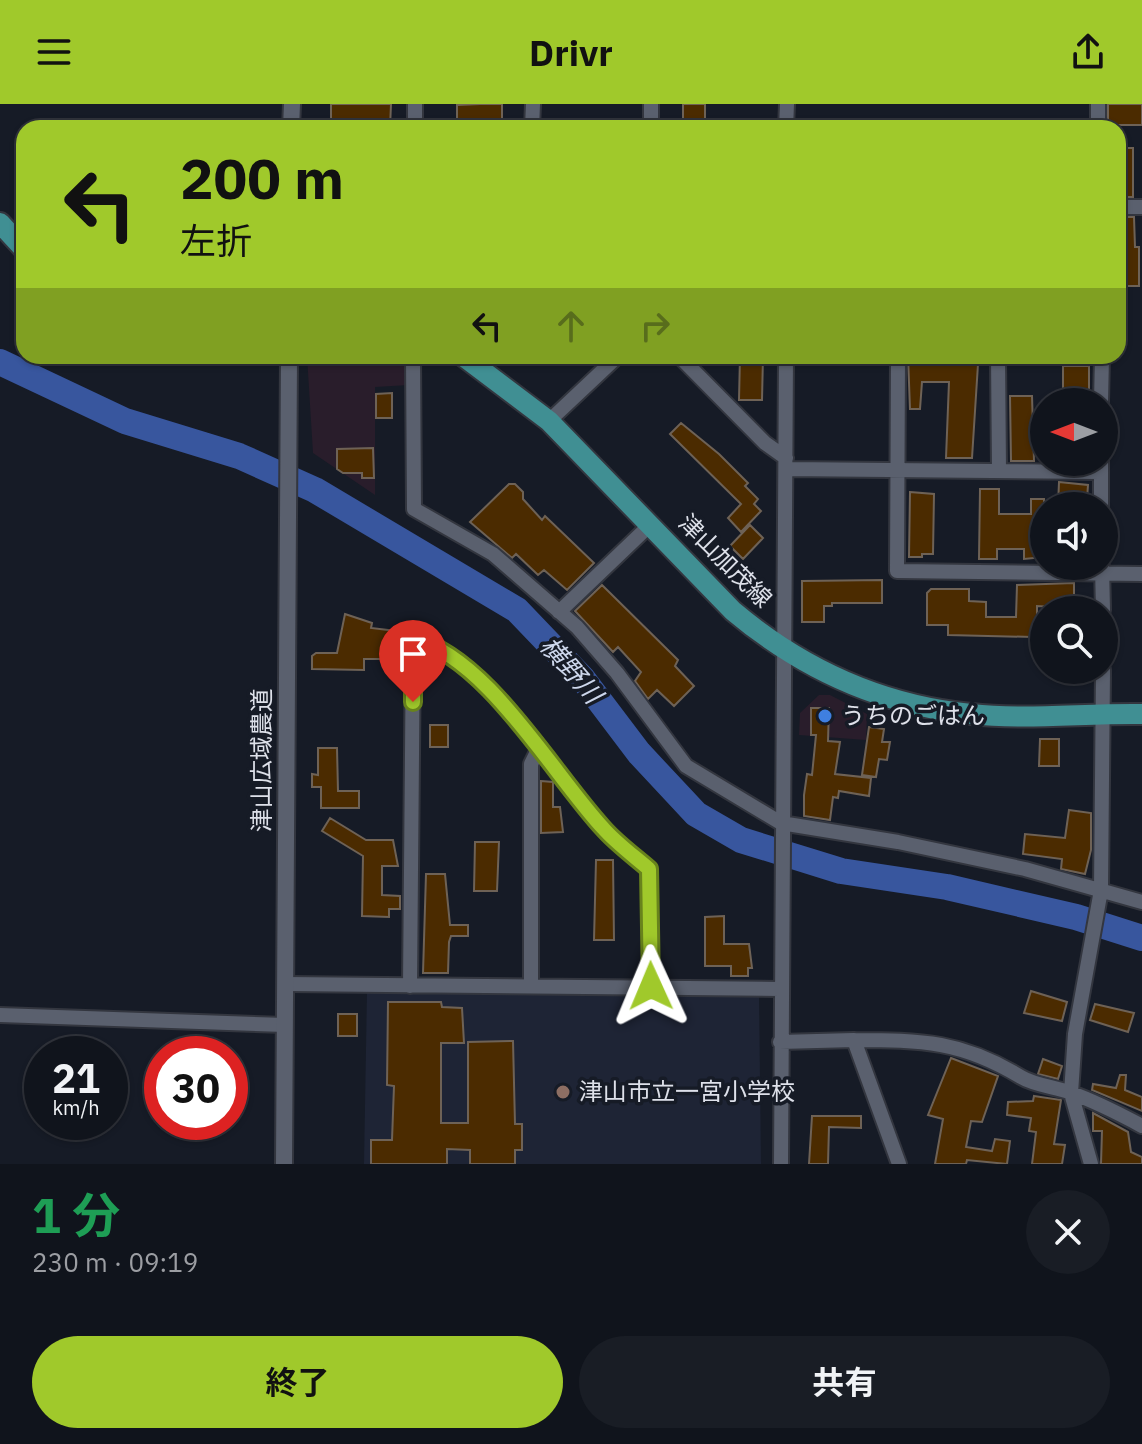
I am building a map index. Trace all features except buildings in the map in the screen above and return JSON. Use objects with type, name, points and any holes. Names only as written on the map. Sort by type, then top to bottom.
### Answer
[{"type":"main road","points":[[0,223],[16,240]]},
{"type":"main road","name":"津山加茂線","points":[[474,364],[549,421],[733,611],[837,681],[925,707],[973,715],[1142,714]]},
{"type":"street","name":"津山広域農道","points":[[284,1164],[289,364]]},
{"type":"street","points":[[413,364],[414,509],[493,554],[577,627],[617,673],[686,766],[781,824],[898,842],[1025,869],[1101,897],[1142,902]]},
{"type":"street","points":[[549,421],[610,364]]},
{"type":"street","points":[[687,364],[786,463],[896,470],[1030,469]]},
{"type":"street","points":[[781,1164],[781,646],[786,364]]},
{"type":"street","points":[[898,364],[897,571],[1030,570]]},
{"type":"street","points":[[998,364],[999,470]]},
{"type":"street","points":[[1101,388],[1102,364]]},
{"type":"street","points":[[559,612],[651,524]]},
{"type":"street","points":[[1118,572],[1142,574]]},
{"type":"street","points":[[410,986],[413,639],[435,644],[483,683],[604,829],[649,869],[651,986]]},
{"type":"street","points":[[1091,1164],[1071,1093],[1075,1034],[1101,897],[1103,684]]},
{"type":"street","points":[[531,986],[531,764],[539,748]]},
{"type":"street","points":[[286,984],[780,989]]},
{"type":"street","points":[[0,1015],[285,1025]]},
{"type":"street","points":[[854,1040],[899,1164]]},
{"type":"street","points":[[780,1042],[904,1040],[953,1047],[1002,1063],[1021,1077],[1071,1093],[1142,1126]]},
{"type":"street","points":[[1128,1118],[1142,1140]]},
{"type":"shaded area","points":[[307,364],[408,364],[409,385],[375,387],[375,495],[313,453]]},
{"type":"shaded area","points":[[819,695],[830,695],[867,714],[866,740],[799,735],[800,713]]},
{"type":"shaded area","name":"津山市立一宮小学校","points":[[367,991],[759,996],[761,1164],[364,1164]]},
{"type":"waterway","name":"横野川","points":[[0,362],[125,421],[239,456],[315,490],[517,610],[583,679],[639,753],[696,814],[741,840],[841,871],[947,887],[1076,917],[1142,938]]},
{"type":"place","name":"うちのごはん","points":[[825,716]]},
{"type":"place","name":"津山市立一宮小学校","points":[[563,1092]]},
{"type":"route","points":[[413,702],[413,639],[435,644],[483,683],[604,829],[649,869],[651,986]]}]
